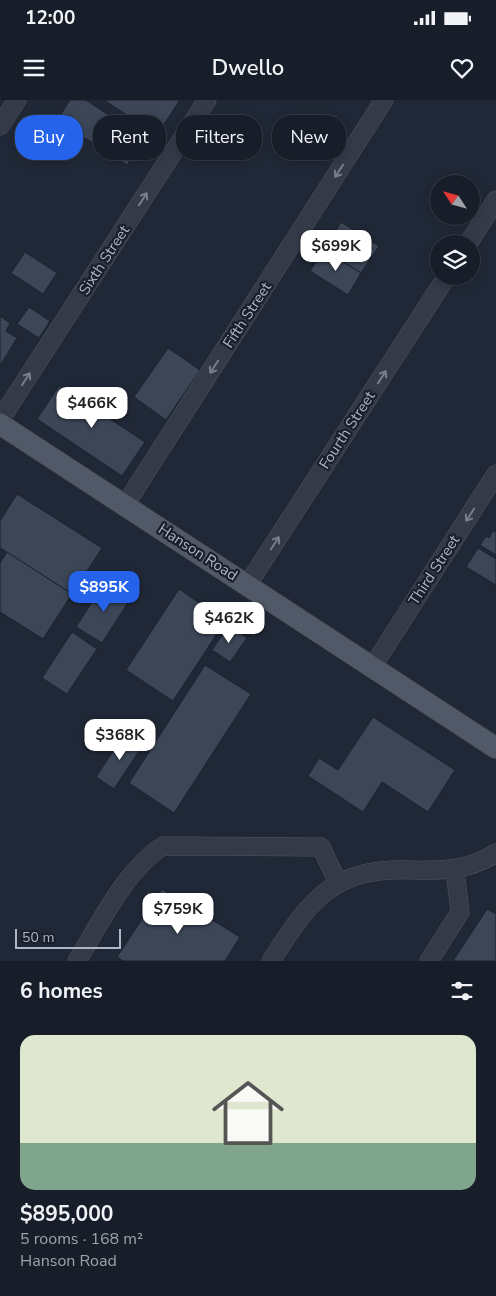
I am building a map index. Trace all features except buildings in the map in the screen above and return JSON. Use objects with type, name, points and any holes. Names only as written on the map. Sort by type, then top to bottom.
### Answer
[{"type":"main road","name":"Hanson Road","points":[[0,422],[496,748]]},
{"type":"street","points":[[0,126],[17,100]]},
{"type":"street","name":"Sixth Street","points":[[0,422],[207,100]]},
{"type":"street","name":"Fifth Street","points":[[126,505],[384,100]]},
{"type":"street","points":[[474,235],[496,200]]},
{"type":"street","name":"Fourth Street","points":[[248,584],[441,285]]},
{"type":"street","name":"Third Street","points":[[373,666],[496,474]]},
{"type":"street","points":[[77,961],[136,870],[151,853],[163,846],[321,847],[338,882]]},
{"type":"street","points":[[271,961],[299,916],[314,900],[338,882],[375,870],[455,870],[484,861],[496,853]]},
{"type":"street","points":[[428,961],[460,912],[455,870]]}]
